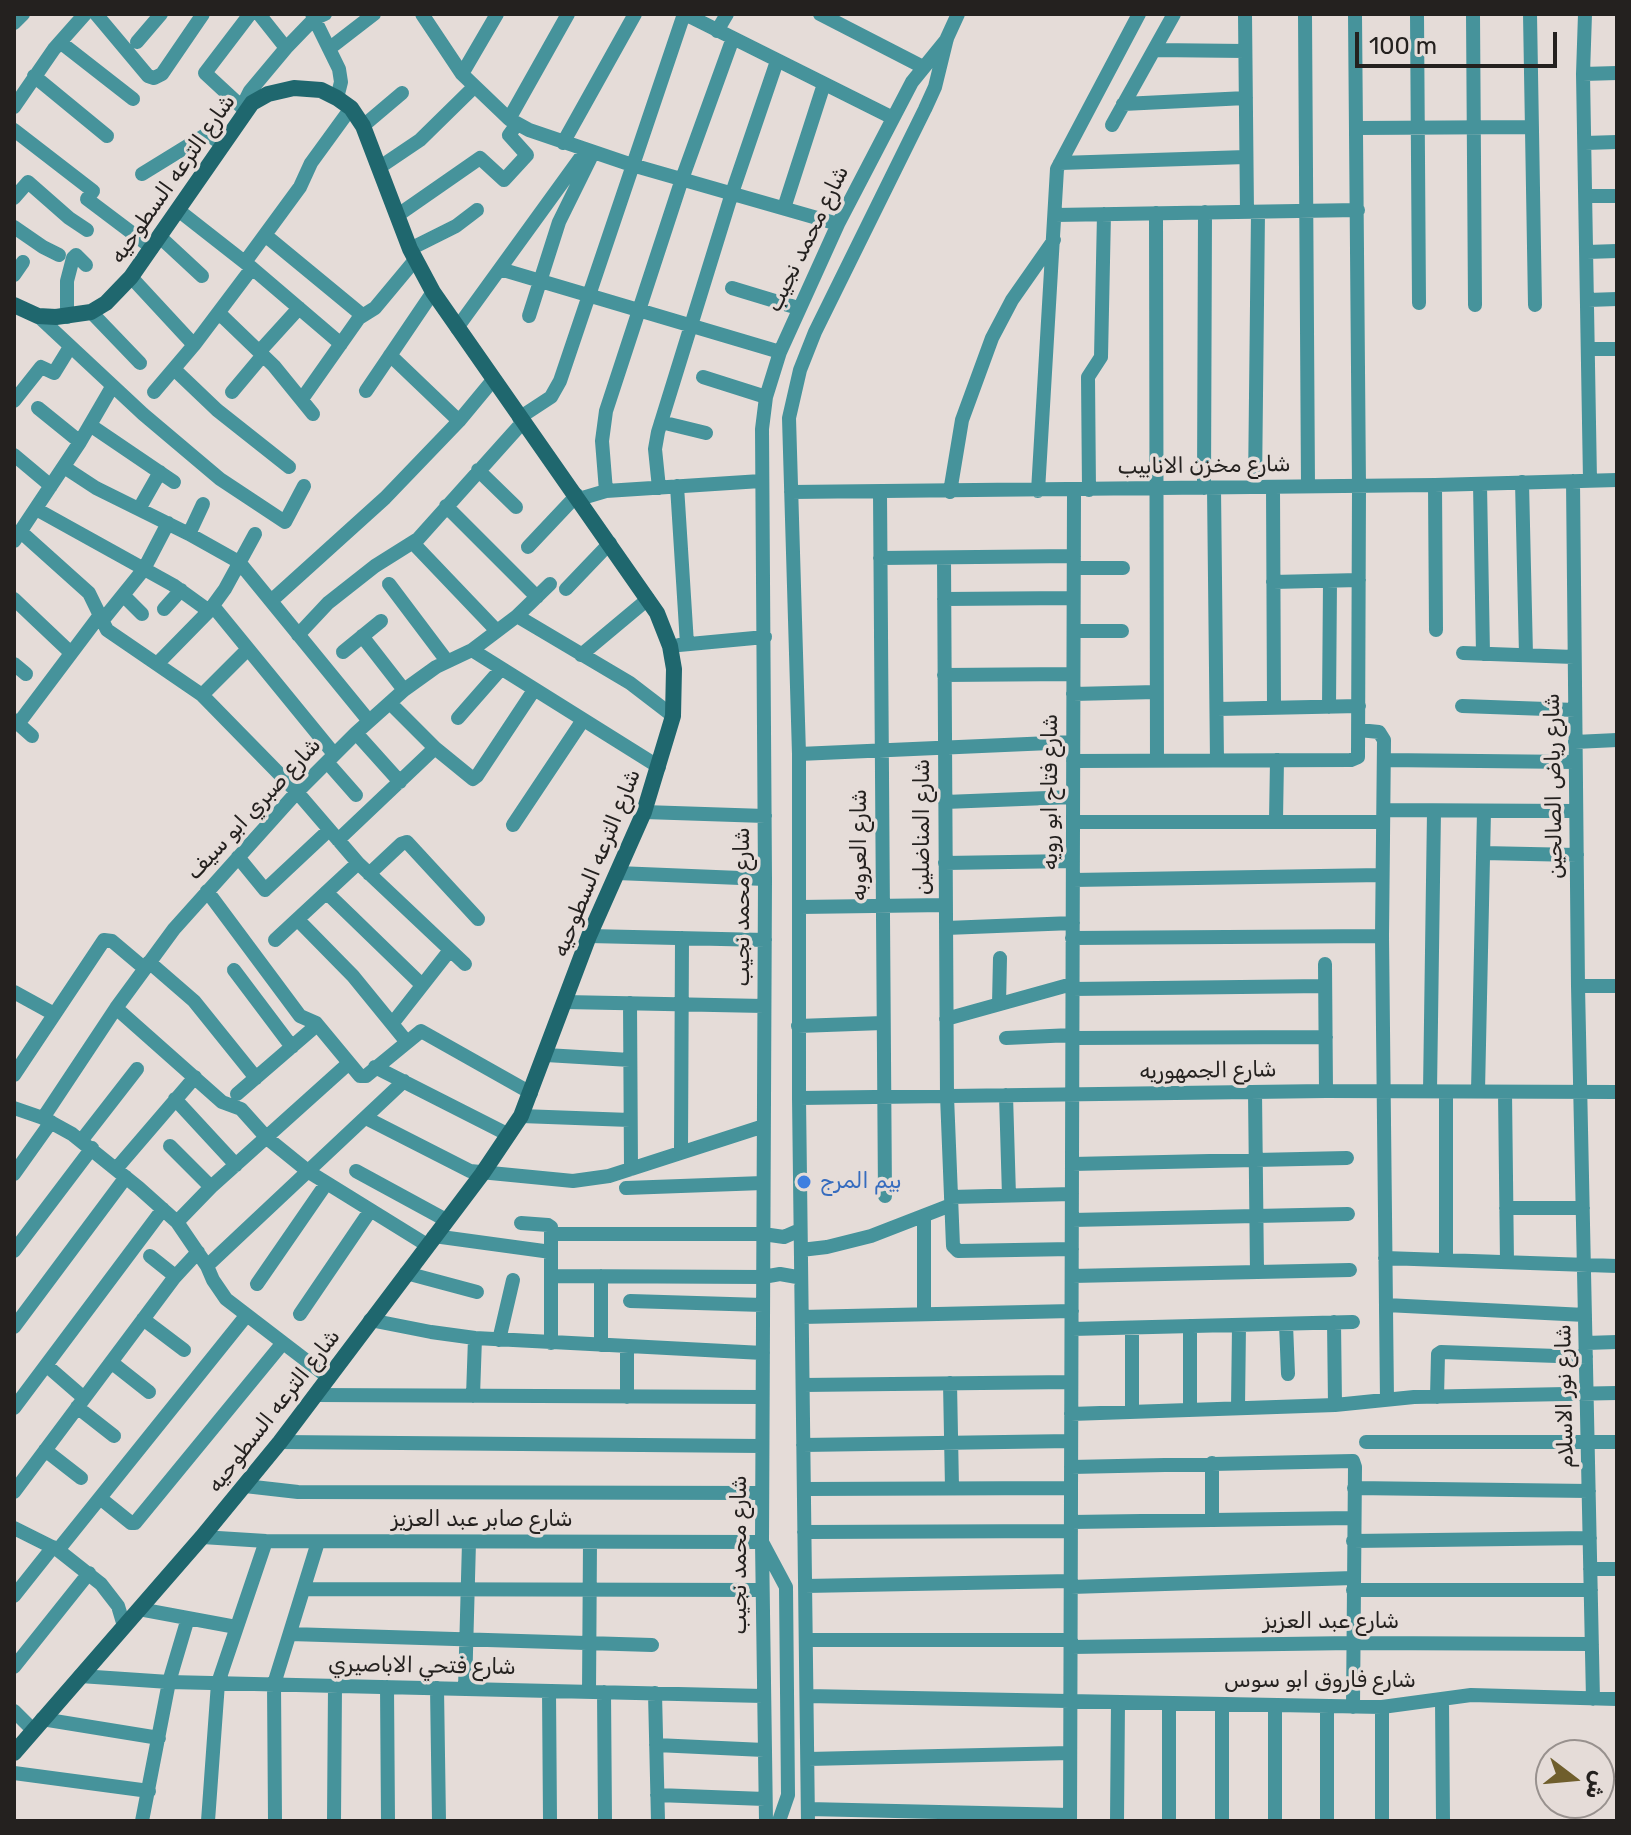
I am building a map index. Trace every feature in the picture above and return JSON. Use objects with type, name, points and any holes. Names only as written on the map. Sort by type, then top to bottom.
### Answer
[{"type":"street","points":[[14,23],[23,14]]},
{"type":"street","points":[[14,107],[34,76],[85,14]]},
{"type":"street","points":[[96,14],[148,76],[154,78],[162,74],[203,14]]},
{"type":"street","points":[[137,42],[161,14]]},
{"type":"street","points":[[154,392],[219,313],[265,235],[300,187],[344,103],[341,76],[317,16],[250,91],[243,109],[205,73],[250,14]]},
{"type":"street","points":[[259,14],[286,48]]},
{"type":"street","points":[[330,48],[374,14]]},
{"type":"street","points":[[462,74],[497,14]]},
{"type":"street","points":[[398,215],[480,158],[504,180],[527,155],[509,135],[513,121],[568,14]]},
{"type":"street","points":[[563,143],[635,14]]},
{"type":"street","points":[[298,635],[328,603],[375,566],[413,543],[520,420],[556,390],[684,14],[893,118]]},
{"type":"street","points":[[717,31],[727,14]]},
{"type":"street","points":[[820,14],[923,67]]},
{"type":"street","name":"شارع محمد نجيب","points":[[808,1815],[798,1026],[799,754],[789,418],[793,394],[815,332],[935,87],[947,38],[958,14]]},
{"type":"street","points":[[1038,491],[1057,169],[1139,14]]},
{"type":"street","points":[[1112,125],[1174,14]]},
{"type":"street","points":[[1245,14],[1246,157],[1252,212],[1255,487]]},
{"type":"street","points":[[1305,14],[1308,486]]},
{"type":"street","points":[[1073,761],[1355,759],[1359,755],[1355,14]]},
{"type":"street","points":[[1417,14],[1419,303]]},
{"type":"street","points":[[1473,14],[1475,305]]},
{"type":"street","points":[[1530,14],[1535,305]]},
{"type":"street","points":[[1585,14],[1583,74],[1590,480]]},
{"type":"street","points":[[426,15],[454,66],[513,121],[589,152],[838,224]]},
{"type":"street","points":[[606,491],[603,424],[682,179],[733,38]]},
{"type":"street","name":"شارع محمد نجيب","points":[[766,1821],[762,1590],[765,597],[761,442],[766,397],[798,308],[893,118],[923,67],[947,38]]},
{"type":"street","points":[[60,42],[133,99]]},
{"type":"street","points":[[1155,50],[1245,51]]},
{"type":"street","points":[[659,488],[655,449],[661,422],[732,193],[777,61]]},
{"type":"street","points":[[1583,74],[1617,73]]},
{"type":"street","points":[[34,76],[107,136]]},
{"type":"street","points":[[784,208],[824,84]]},
{"type":"street","points":[[380,167],[420,140],[474,87]]},
{"type":"street","name":"شارع الترعه السطوحيه","points":[[14,305],[38,316],[67,317],[91,312],[113,297],[156,243],[243,109],[268,94],[294,88],[321,90],[344,103],[363,126],[412,254],[433,292],[679,645],[674,669],[673,716],[644,812],[589,936],[521,1116],[482,1174],[245,1486],[14,1753]]},
{"type":"street","points":[[363,126],[402,93]]},
{"type":"street","points":[[1123,104],[1246,98]]},
{"type":"street","points":[[1357,128],[1532,127]]},
{"type":"street","points":[[14,130],[93,191],[87,199],[202,276]]},
{"type":"street","points":[[142,174],[207,134],[222,144]]},
{"type":"street","points":[[1585,143],[1617,142]]},
{"type":"street","points":[[457,328],[589,152]]},
{"type":"street","points":[[529,316],[563,213],[589,152]]},
{"type":"street","points":[[1060,163],[1246,157]]},
{"type":"street","points":[[14,198],[28,182],[87,230]]},
{"type":"street","points":[[1586,196],[1617,196]]},
{"type":"street","points":[[178,210],[249,265],[341,344]]},
{"type":"street","points":[[302,399],[362,315],[375,308],[412,254],[477,210]]},
{"type":"street","points":[[1055,215],[1358,210]]},
{"type":"street","points":[[1205,212],[1217,760]]},
{"type":"street","points":[[1156,213],[1154,489],[1157,761]]},
{"type":"street","name":"شارع فتاح ابو رويه","points":[[1070,1818],[1073,598],[1088,377],[1101,357],[1104,214]]},
{"type":"street","points":[[14,227],[59,255]]},
{"type":"street","points":[[265,235],[362,315]]},
{"type":"street","points":[[950,492],[962,420],[987,352],[1012,300],[1054,239]]},
{"type":"street","points":[[1587,252],[1617,251]]},
{"type":"street","points":[[67,317],[67,281],[73,258],[76,255],[86,265]]},
{"type":"street","points":[[14,275],[23,262]]},
{"type":"street","points":[[500,269],[780,352]]},
{"type":"street","points":[[131,277],[194,345]]},
{"type":"street","points":[[812,278],[837,289]]},
{"type":"street","points":[[732,288],[798,308]]},
{"type":"street","points":[[366,391],[433,292]]},
{"type":"street","points":[[1588,300],[1617,299]]},
{"type":"street","points":[[232,392],[299,308]]},
{"type":"street","points":[[91,312],[140,363]]},
{"type":"street","points":[[219,313],[261,353],[313,414]]},
{"type":"street","points":[[38,316],[112,387],[220,479],[285,522],[304,486]]},
{"type":"street","points":[[14,401],[41,367],[54,373],[70,347]]},
{"type":"street","points":[[1589,349],[1617,349]]},
{"type":"street","points":[[390,355],[459,421]]},
{"type":"street","points":[[174,369],[217,410],[289,467]]},
{"type":"street","points":[[703,377],[766,397]]},
{"type":"street","points":[[271,601],[385,498],[459,421],[493,380]]},
{"type":"street","points":[[112,387],[18,536],[89,593],[101,618],[117,639],[158,663],[202,695],[297,792],[358,863],[465,964]]},
{"type":"street","points":[[38,408],[80,442]]},
{"type":"street","points":[[661,422],[706,433]]},
{"type":"street","points":[[90,425],[174,482]]},
{"type":"street","points":[[14,455],[51,486]]},
{"type":"street","points":[[64,467],[96,488],[239,562],[369,721]]},
{"type":"street","points":[[478,470],[516,507]]},
{"type":"street","points":[[139,509],[160,472]]},
{"type":"street","name":"شارع مخزن الانابيب","points":[[791,492],[1038,491],[1617,480]]},
{"type":"street","points":[[528,547],[578,497],[606,491],[761,481]]},
{"type":"street","name":"شارع رياض الصالحين","points":[[1573,481],[1580,1091]]},
{"type":"street","points":[[1522,482],[1526,655]]},
{"type":"street","points":[[1480,484],[1483,654]]},
{"type":"street","points":[[1435,485],[1436,630]]},
{"type":"street","points":[[677,486],[679,645],[765,637]]},
{"type":"street","points":[[1273,487],[1274,708]]},
{"type":"street","name":"شارع العروبه","points":[[880,493],[885,1196]]},
{"type":"street","points":[[189,534],[203,504]]},
{"type":"street","points":[[446,506],[537,597]]},
{"type":"street","points":[[36,509],[211,609],[248,649],[356,795]]},
{"type":"street","points":[[32,736],[16,722],[101,618],[124,596],[144,569],[168,523]]},
{"type":"street","points":[[158,663],[211,609],[255,534]]},
{"type":"street","points":[[413,543],[497,631]]},
{"type":"street","points":[[566,589],[610,543]]},
{"type":"street","points":[[880,558],[1074,562],[1123,568]]},
{"type":"street","name":"شارع المناضلين","points":[[944,558],[947,1096],[953,1246],[956,1250],[1072,1249]]},
{"type":"street","points":[[1273,582],[1359,580]]},
{"type":"street","points":[[1329,707],[1330,581]]},
{"type":"street","points":[[389,584],[447,661]]},
{"type":"street","name":"شارع صبري ابو سيف","points":[[14,1174],[116,1008],[146,965],[207,891],[297,792],[369,721],[404,690],[447,661],[472,650],[517,616],[550,584]]},
{"type":"street","points":[[164,609],[181,590]]},
{"type":"street","points":[[765,597],[794,595]]},
{"type":"street","points":[[124,596],[142,614]]},
{"type":"street","points":[[944,599],[1073,598]]},
{"type":"street","points":[[14,599],[71,653]]},
{"type":"street","points":[[581,655],[648,599]]},
{"type":"street","points":[[517,616],[630,683],[673,716]]},
{"type":"street","points":[[343,652],[381,621]]},
{"type":"street","points":[[1074,631],[1122,631]]},
{"type":"street","points":[[362,636],[404,690]]},
{"type":"street","points":[[202,695],[248,649]]},
{"type":"street","points":[[472,650],[659,767]]},
{"type":"street","points":[[1463,653],[1574,657]]},
{"type":"street","points":[[458,718],[501,669]]},
{"type":"street","points":[[944,675],[1073,674]]},
{"type":"street","points":[[390,703],[469,778],[476,778],[534,690]]},
{"type":"street","points":[[1073,694],[1156,692]]},
{"type":"street","points":[[1217,709],[1359,706]]},
{"type":"street","points":[[1462,706],[1575,710]]},
{"type":"street","points":[[513,825],[583,720]]},
{"type":"street","points":[[1359,730],[1382,733],[1384,760],[1382,936],[1387,1400]]},
{"type":"street","points":[[356,733],[400,782]]},
{"type":"street","points":[[1575,742],[1617,740]]},
{"type":"street","points":[[799,754],[1073,742]]},
{"type":"street","points":[[238,857],[265,890],[400,782],[435,748]]},
{"type":"street","points":[[1276,820],[1277,760]]},
{"type":"street","points":[[1384,760],[1575,762]]},
{"type":"street","points":[[945,802],[1073,797]]},
{"type":"street","points":[[1430,1091],[1434,811]]},
{"type":"street","points":[[1073,822],[1276,820],[1434,811],[1576,811]]},
{"type":"street","points":[[1478,1091],[1484,811]]},
{"type":"street","points":[[644,812],[765,816]]},
{"type":"street","points":[[369,874],[407,842],[478,919]]},
{"type":"street","points":[[1483,853],[1577,855]]},
{"type":"street","points":[[945,863],[1073,861]]},
{"type":"street","points":[[275,940],[358,863]]},
{"type":"street","points":[[617,873],[765,879]]},
{"type":"street","points":[[1073,880],[1382,875]]},
{"type":"street","points":[[207,891],[300,1016],[317,1025],[361,1077],[421,1031],[531,1093]]},
{"type":"street","points":[[327,893],[422,985]]},
{"type":"street","points":[[800,907],[946,905]]},
{"type":"street","points":[[299,921],[353,976],[406,1041]]},
{"type":"street","points":[[946,928],[1073,923]]},
{"type":"street","points":[[589,936],[765,940]]},
{"type":"street","points":[[1072,938],[1382,936]]},
{"type":"street","points":[[681,1152],[682,938]]},
{"type":"street","points":[[14,1075],[19,1056],[54,1014],[104,940],[112,941],[194,1001],[256,1078]]},
{"type":"street","points":[[392,1024],[450,950]]},
{"type":"street","points":[[999,1004],[1000,958]]},
{"type":"street","points":[[1325,964],[1326,1091]]},
{"type":"street","points":[[234,970],[292,1047]]},
{"type":"street","points":[[946,1019],[1072,986],[1325,986]]},
{"type":"street","points":[[1578,986],[1617,986]]},
{"type":"street","points":[[14,992],[54,1014]]},
{"type":"street","points":[[565,1002],[764,1006]]},
{"type":"street","points":[[630,1003],[631,1169]]},
{"type":"street","points":[[116,1008],[222,1102],[241,1109],[267,1138],[309,1172],[370,1211],[430,1241],[551,1252]]},
{"type":"street","points":[[798,1026],[883,1023]]},
{"type":"street","points":[[237,1094],[317,1025]]},
{"type":"street","points":[[1006,1038],[1326,1037]]},
{"type":"street","points":[[546,1055],[630,1060]]},
{"type":"street","points":[[177,1222],[211,1187],[349,1063]]},
{"type":"street","points":[[375,1067],[509,1135]]},
{"type":"street","points":[[14,1251],[137,1069]]},
{"type":"street","points":[[14,1327],[121,1173],[175,1099],[195,1077]]},
{"type":"street","points":[[207,1266],[404,1081]]},
{"type":"street","name":"شارع الجمهوريه","points":[[799,1098],[1326,1091],[1617,1092]]},
{"type":"street","name":"شارع نور الاسلام","points":[[1580,1091],[1593,1699]]},
{"type":"street","points":[[1255,1092],[1257,1272]]},
{"type":"street","points":[[1446,1092],[1446,1260]]},
{"type":"street","points":[[1505,1092],[1507,1262]]},
{"type":"street","points":[[1006,1095],[1009,1196]]},
{"type":"street","points":[[175,1099],[236,1165]]},
{"type":"street","points":[[14,1108],[47,1120],[86,1144],[121,1173],[177,1222],[226,1299],[329,1378]]},
{"type":"street","points":[[521,1116],[630,1120]]},
{"type":"street","points":[[366,1118],[456,1166],[482,1174],[585,1181],[764,1126]]},
{"type":"street","points":[[170,1146],[211,1187]]},
{"type":"street","points":[[1072,1164],[1347,1158]]},
{"type":"street","points":[[356,1171],[446,1220]]},
{"type":"street","points":[[626,1188],[763,1183]]},
{"type":"street","points":[[257,1284],[326,1184]]},
{"type":"street","points":[[801,1250],[849,1243],[924,1216],[951,1201],[1072,1194]]},
{"type":"street","points":[[1506,1208],[1583,1208]]},
{"type":"street","points":[[14,1408],[163,1209]]},
{"type":"street","points":[[300,1314],[370,1211]]},
{"type":"street","points":[[1072,1220],[1348,1214]]},
{"type":"street","points":[[924,1216],[924,1314]]},
{"type":"street","points":[[521,1223],[549,1225],[551,1343]]},
{"type":"street","points":[[551,1234],[763,1234],[784,1237],[800,1230]]},
{"type":"street","points":[[14,1492],[175,1276],[198,1252]]},
{"type":"street","points":[[150,1256],[175,1276]]},
{"type":"street","points":[[1385,1258],[1617,1266]]},
{"type":"street","points":[[1072,1276],[1350,1270]]},
{"type":"street","points":[[406,1273],[477,1292]]},
{"type":"street","points":[[552,1276],[789,1275],[801,1281]]},
{"type":"street","points":[[601,1276],[601,1345]]},
{"type":"street","points":[[499,1340],[513,1280]]},
{"type":"street","points":[[630,1301],[763,1305]]},
{"type":"street","points":[[1386,1305],[1585,1315]]},
{"type":"street","points":[[802,1317],[1072,1311]]},
{"type":"street","points":[[14,1596],[100,1498],[246,1316]]},
{"type":"street","points":[[143,1319],[184,1350]]},
{"type":"street","points":[[370,1320],[475,1338],[763,1353]]},
{"type":"street","points":[[1334,1322],[1335,1405]]},
{"type":"street","points":[[1072,1329],[1353,1322]]},
{"type":"street","points":[[1286,1324],[1288,1374]]},
{"type":"street","points":[[1238,1408],[1239,1325]]},
{"type":"street","points":[[1190,1326],[1190,1410]]},
{"type":"street","points":[[1132,1328],[1132,1412]]},
{"type":"street","points":[[473,1396],[475,1338]]},
{"type":"street","points":[[1437,1397],[1439,1353],[1586,1350],[1617,1342]]},
{"type":"street","points":[[100,1498],[135,1523],[282,1344]]},
{"type":"street","points":[[627,1346],[627,1397]]},
{"type":"street","points":[[111,1362],[149,1392]]},
{"type":"street","points":[[46,1365],[114,1436]]},
{"type":"street","points":[[803,1385],[1071,1382]]},
{"type":"street","points":[[950,1383],[952,1488]]},
{"type":"street","points":[[1071,1414],[1335,1405],[1437,1397],[1617,1393]]},
{"type":"street","points":[[316,1395],[762,1397]]},
{"type":"street","points":[[803,1445],[1071,1441]]},
{"type":"street","points":[[280,1442],[762,1446]]},
{"type":"street","points":[[1366,1442],[1617,1442]]},
{"type":"street","points":[[45,1450],[81,1478]]},
{"type":"street","points":[[1071,1467],[1351,1460],[1355,1465],[1353,1707]]},
{"type":"street","points":[[1212,1463],[1212,1520]]},
{"type":"street","points":[[245,1486],[298,1492],[762,1493]]},
{"type":"street","points":[[804,1489],[1071,1488]]},
{"type":"street","points":[[1354,1488],[1589,1491]]},
{"type":"street","points":[[804,1532],[1353,1518]]},
{"type":"street","points":[[14,1528],[55,1549],[89,1573],[118,1606],[124,1626]]},
{"type":"street","name":"شارع صابر عبد العزيز","points":[[202,1537],[318,1542],[762,1542]]},
{"type":"street","points":[[1353,1541],[1590,1538]]},
{"type":"street","points":[[208,1821],[218,1683],[266,1541]]},
{"type":"street","points":[[275,1821],[274,1684],[318,1542]]},
{"type":"street","points":[[465,1689],[469,1542]]},
{"type":"street","points":[[590,1542],[590,1643],[605,1821]]},
{"type":"street","points":[[762,1542],[786,1587],[788,1795],[779,1821]]},
{"type":"street","points":[[1590,1569],[1617,1569]]},
{"type":"street","points":[[14,1667],[89,1573]]},
{"type":"street","points":[[805,1586],[1353,1584],[1591,1590]]},
{"type":"street","points":[[304,1589],[762,1590]]},
{"type":"street","points":[[139,1609],[236,1627]]},
{"type":"street","points":[[142,1821],[169,1682],[188,1618]]},
{"type":"street","points":[[290,1634],[652,1645]]},
{"type":"street","name":"شارع عبد العزيز","points":[[806,1640],[1071,1644],[1592,1644]]},
{"type":"street","name":"شارع فتحي الاباصيري","points":[[80,1676],[169,1682],[763,1696]]},
{"type":"street","points":[[334,1821],[335,1686]]},
{"type":"street","points":[[387,1687],[388,1821]]},
{"type":"street","points":[[437,1688],[439,1821]]},
{"type":"street","points":[[549,1691],[550,1821]]},
{"type":"street","points":[[655,1693],[658,1821]]},
{"type":"street","name":"شارع فاروق ابو سوس","points":[[807,1696],[1353,1707],[1382,1707],[1471,1695],[1617,1699]]},
{"type":"street","points":[[1442,1700],[1443,1821]]},
{"type":"street","points":[[1117,1821],[1118,1702]]},
{"type":"street","points":[[1169,1703],[1169,1821]]},
{"type":"street","points":[[1222,1704],[1222,1821]]},
{"type":"street","points":[[1275,1705],[1275,1821]]},
{"type":"street","points":[[1327,1706],[1327,1821]]},
{"type":"street","points":[[1382,1707],[1382,1821]]},
{"type":"street","points":[[14,1711],[38,1725],[159,1738]]},
{"type":"street","points":[[656,1745],[764,1750]]},
{"type":"street","points":[[808,1759],[1070,1753]]},
{"type":"street","points":[[14,1773],[149,1791]]},
{"type":"street","points":[[657,1795],[765,1799]]},
{"type":"street","points":[[808,1815],[1070,1818]]},
{"type":"place","name":"بيم المرج","points":[[804,1182]]}]
